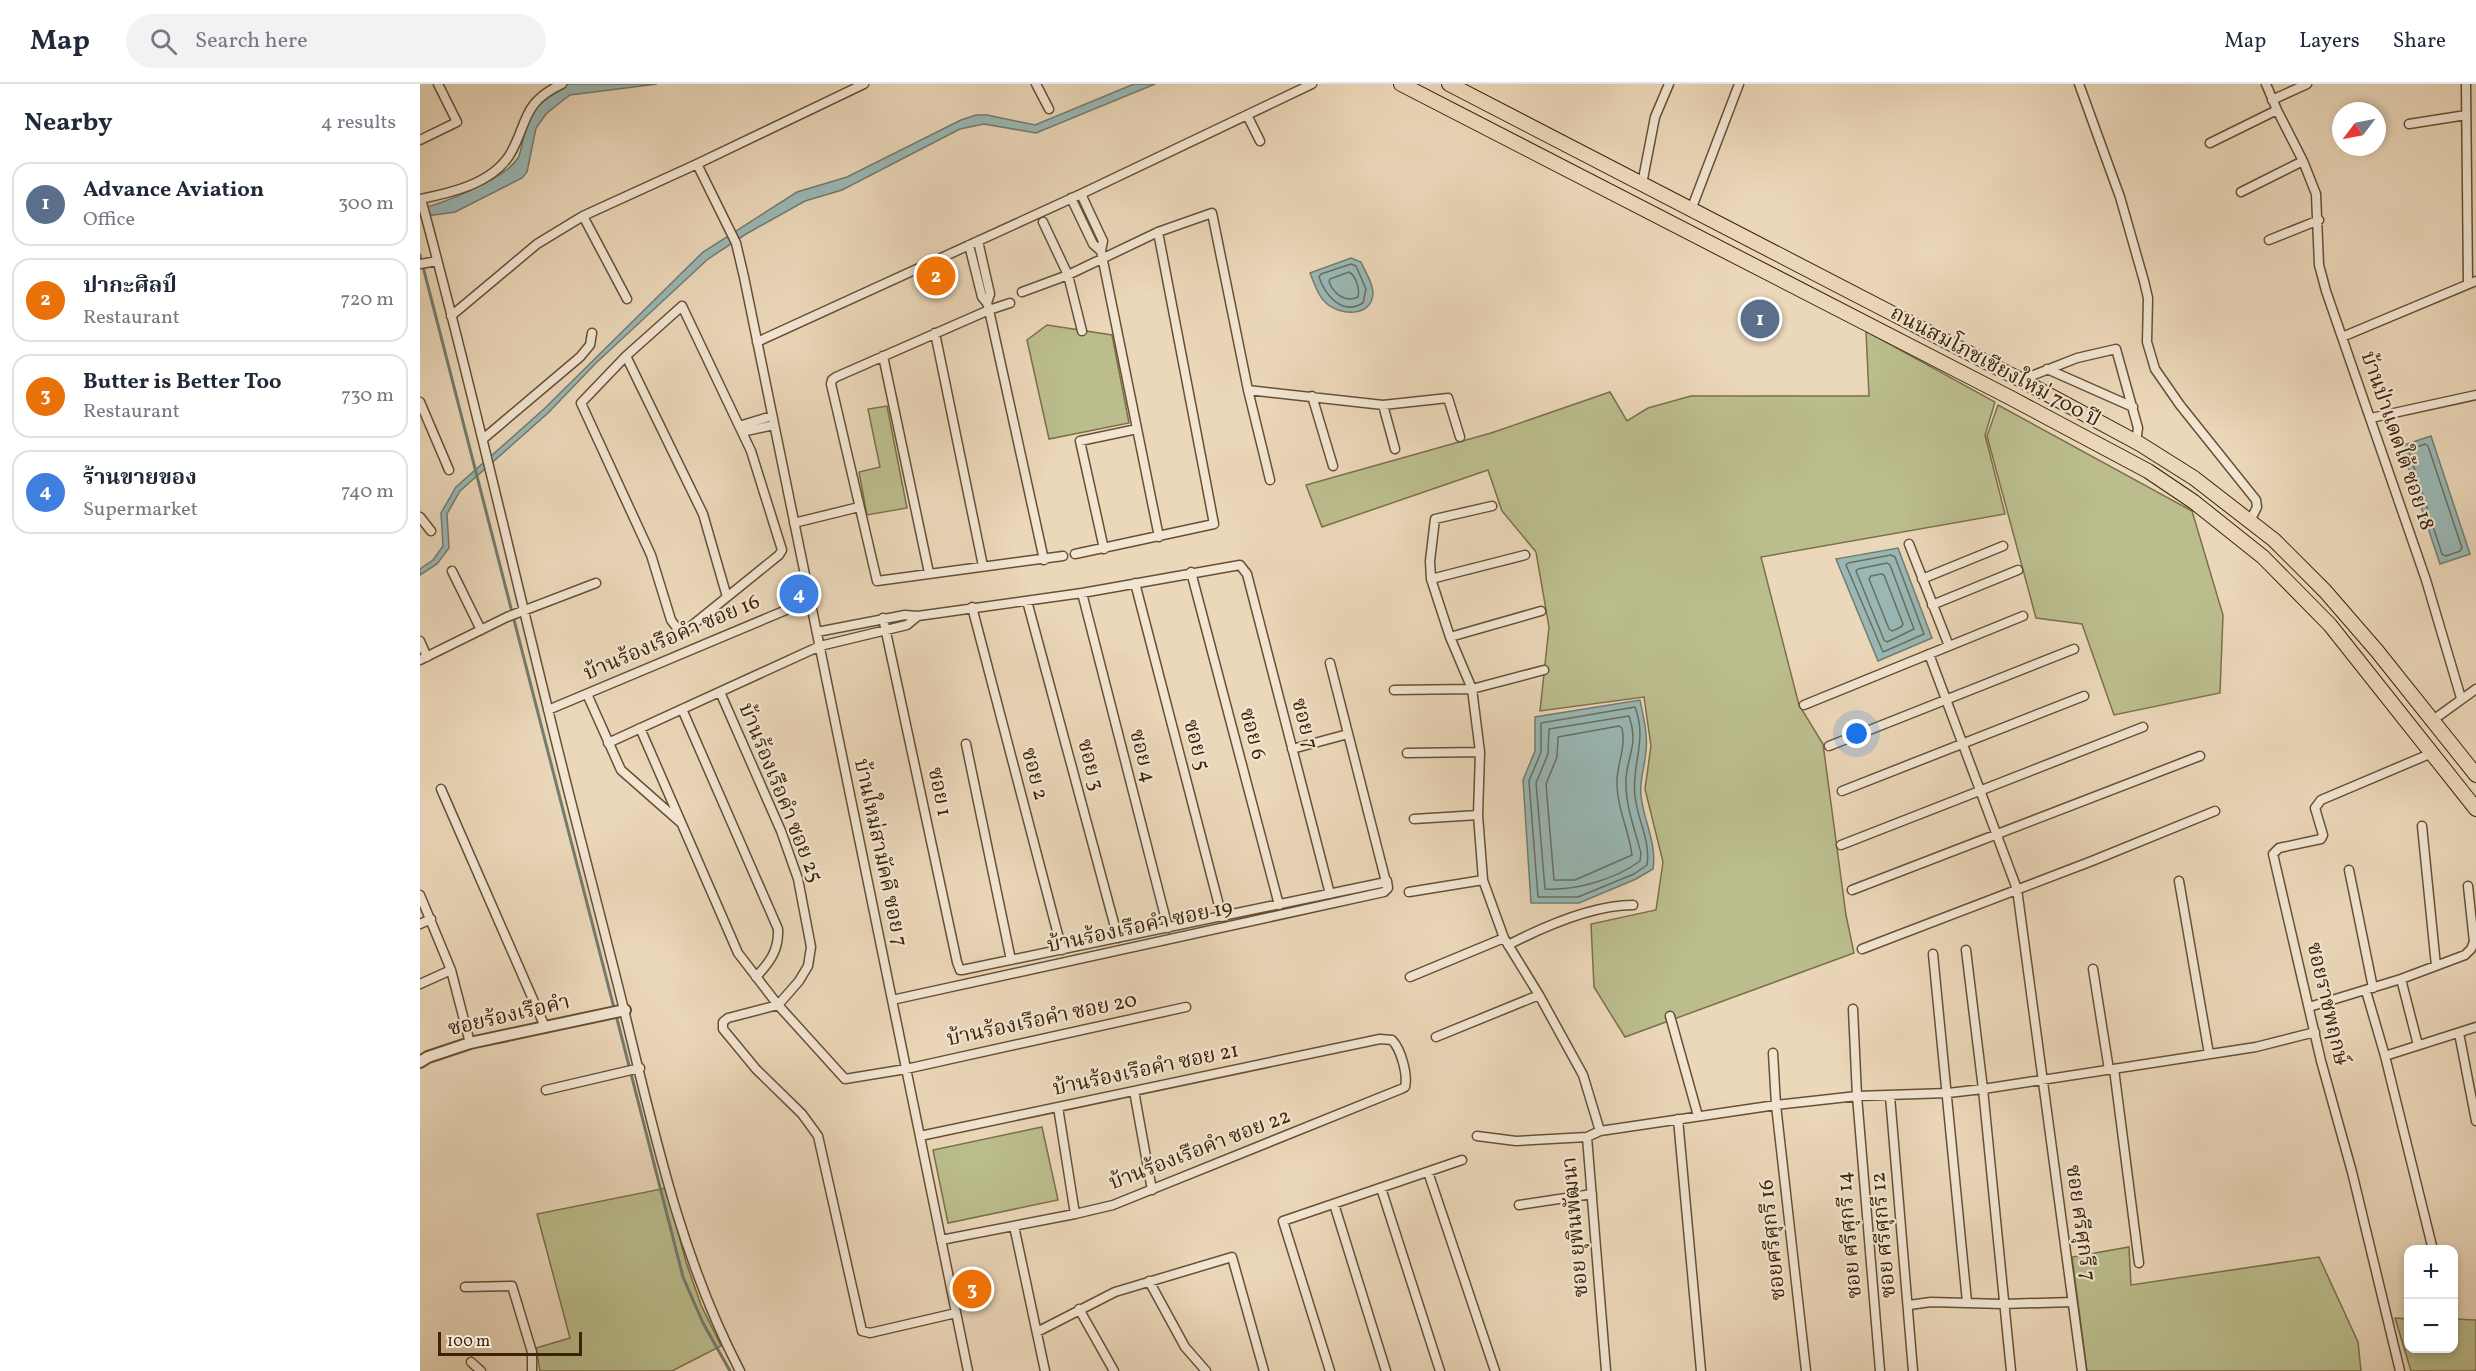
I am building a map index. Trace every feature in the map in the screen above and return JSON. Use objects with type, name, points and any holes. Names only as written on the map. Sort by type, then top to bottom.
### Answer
[{"type":"main road","name":"ถนนสมโภชเชียงใหม่ 700 ปี","points":[[1401,84],[2148,471],[2230,528],[2288,580],[2330,625],[2476,809]]},
{"type":"main road","name":"ถนนสมโภชเชียงใหม่ 700 ปี","points":[[1449,84],[2021,380],[2136,442],[2194,478],[2274,540],[2325,591],[2476,775]]},
{"type":"street","points":[[420,140],[457,122],[438,84]]},
{"type":"street","points":[[562,84],[542,96],[528,111],[510,154],[503,164],[468,186],[420,199],[483,439],[617,1012],[700,1286],[722,1337],[740,1371]]},
{"type":"street","points":[[451,316],[537,244],[584,216],[697,165],[864,84]]},
{"type":"street","points":[[1036,84],[1049,109]]},
{"type":"street","points":[[1642,184],[1655,117],[1669,84]]},
{"type":"street","points":[[1691,210],[1739,84]]},
{"type":"street","points":[[2079,84],[2120,197],[2144,281],[2148,298],[2147,342],[2155,369],[2174,398],[2256,500],[2257,507],[2250,521]]},
{"type":"street","name":"บ้านป่าแดดใต้ ซอย 18","points":[[2266,84],[2303,161],[2316,194],[2319,220],[2319,265],[2426,580],[2461,698]]},
{"type":"street","points":[[2272,100],[2307,84]]},
{"type":"street","points":[[2342,337],[2472,282],[2466,84]]},
{"type":"street","points":[[757,342],[1081,194],[1309,85]]},
{"type":"street","points":[[2210,143],[2277,110]]},
{"type":"street","points":[[1247,115],[1260,141]]},
{"type":"street","points":[[2409,124],[2466,115]]},
{"type":"street","points":[[2241,192],[2303,161]]},
{"type":"street","name":"บ้านใหม่สามัคคี ซอย 7","points":[[697,165],[736,243],[968,1371]]},
{"type":"street","points":[[1081,194],[1103,241],[1102,254],[1159,537]]},
{"type":"street","points":[[1071,198],[1093,244],[1102,254]]},
{"type":"street","points":[[1022,292],[1068,275],[1102,254],[1210,213],[1214,216],[1248,390],[1270,480]]},
{"type":"street","points":[[584,216],[627,298]]},
{"type":"street","points":[[2269,240],[2319,220]]},
{"type":"street","points":[[1044,222],[1068,275],[1082,331]]},
{"type":"street","points":[[1075,554],[1214,524],[1158,232]]},
{"type":"street","points":[[978,241],[990,294],[988,306]]},
{"type":"street","points":[[969,245],[982,297],[988,306],[1044,560]]},
{"type":"street","points":[[424,263],[437,261]]},
{"type":"street","points":[[1010,303],[988,306],[935,333],[836,377],[831,384],[877,581],[1063,556]]},
{"type":"street","points":[[682,306],[751,452],[782,550],[685,631],[679,631],[674,627],[651,555],[581,403],[626,356],[682,306]]},
{"type":"street","points":[[483,439],[580,357],[590,345],[592,333]]},
{"type":"street","points":[[935,333],[983,566]]},
{"type":"street","points":[[2021,380],[2077,358],[2116,349],[2138,428],[2136,442]]},
{"type":"street","points":[[626,356],[703,514],[727,597]]},
{"type":"street","points":[[884,356],[929,573]]},
{"type":"street","points":[[2047,369],[2133,407]]},
{"type":"street","points":[[1248,390],[1383,405],[1448,398],[1460,437]]},
{"type":"street","points":[[2371,418],[2476,395]]},
{"type":"street","points":[[1312,396],[1333,466]]},
{"type":"street","points":[[420,402],[449,470]]},
{"type":"street","points":[[1383,405],[1395,449]]},
{"type":"street","points":[[741,429],[773,421]]},
{"type":"street","points":[[1104,549],[1080,441],[1137,429]]},
{"type":"street","points":[[1492,506],[1435,519],[1430,561],[1431,579],[1450,637],[1472,689],[1480,752],[1478,815],[1483,880],[1506,942],[1539,995],[1583,1075],[1600,1131]]},
{"type":"street","points":[[794,523],[859,507]]},
{"type":"street","points":[[420,518],[431,531]]},
{"type":"street","points":[[1908,544],[1949,646]]},
{"type":"street","points":[[1922,579],[2003,546]]},
{"type":"street","points":[[1431,579],[1526,555]]},
{"type":"street","name":"ซอย 7","points":[[1191,572],[1240,565],[1247,574],[1330,894]]},
{"type":"street","points":[[1932,604],[2018,570]]},
{"type":"street","points":[[452,571],[481,630]]},
{"type":"street","points":[[817,632],[884,618],[918,616],[1082,593],[1191,572]]},
{"type":"street","name":"ซอย 6","points":[[1191,572],[1279,905]]},
{"type":"street","points":[[420,641],[423,658],[507,617],[596,583]]},
{"type":"street","name":"ซอย 5","points":[[1135,583],[1222,917]]},
{"type":"street","name":"ซอย 4","points":[[1082,593],[1167,928]]},
{"type":"street","name":"บ้านร้องเรือคำ ซอย 16","points":[[548,710],[810,600]]},
{"type":"street","name":"ซอย 3","points":[[1027,601],[1118,938]]},
{"type":"street","name":"ซอย 2","points":[[972,607],[1062,950]]},
{"type":"street","points":[[1450,637],[1541,611]]},
{"type":"street","points":[[608,743],[819,646],[907,625],[918,616]]},
{"type":"street","points":[[1804,705],[2023,616]]},
{"type":"street","name":"ซอย 1","points":[[884,618],[957,962],[962,970],[1011,960]]},
{"type":"street","points":[[1829,746],[2074,649]]},
{"type":"street","name":"ซอย ศรีศุกรี 7","points":[[1929,654],[2017,889],[2082,1371]]},
{"type":"street","points":[[966,744],[1011,960],[1330,894],[1387,881],[1330,663]]},
{"type":"street","points":[[1394,690],[1472,689],[1544,670]]},
{"type":"street","points":[[2433,720],[2476,689]]},
{"type":"street","name":"บ้านร้องเรือคำ ซอย 25","points":[[720,692],[781,831],[798,879],[809,928],[811,947],[808,966],[790,994],[778,1005]]},
{"type":"street","points":[[587,693],[621,770],[682,825]]},
{"type":"street","points":[[1842,791],[2084,696]]},
{"type":"street","points":[[682,709],[778,929],[777,948],[772,958],[756,977]]},
{"type":"street","points":[[1841,845],[2143,727]]},
{"type":"street","points":[[640,728],[738,953],[778,1005],[728,1018],[722,1026],[756,1069],[802,1114],[818,1136],[860,1329],[864,1333],[956,1312]]},
{"type":"street","points":[[1292,749],[1348,734]]},
{"type":"street","points":[[1407,753],[1480,752]]},
{"type":"street","name":"ซอยราชพฤกษ์","points":[[2400,1371],[2273,854],[2279,848],[2321,839],[2323,835],[2315,808],[2321,800],[2432,753]]},
{"type":"street","points":[[1852,890],[2200,756]]},
{"type":"street","points":[[441,789],[544,1027]]},
{"type":"street","points":[[1862,949],[2215,811]]},
{"type":"street","points":[[1414,819],[1478,815]]},
{"type":"street","points":[[2422,826],[2436,966]]},
{"type":"street","points":[[2349,870],[2369,989],[2432,1245]]},
{"type":"street","points":[[1409,892],[1483,880]]},
{"type":"street","name":"บ้านร้องเรือคำ ซอย 19","points":[[892,1000],[1384,892],[1388,888],[1387,881]]},
{"type":"street","points":[[2179,881],[2209,1054]]},
{"type":"street","points":[[2309,1006],[2401,979],[2465,955],[2474,942],[2468,886]]},
{"type":"street","points":[[420,895],[451,970],[470,1043]]},
{"type":"street","points":[[1410,977],[1596,910],[1618,905],[1633,905]]},
{"type":"street","points":[[420,924],[431,919]]},
{"type":"street","points":[[1965,950],[1983,1089],[2011,1371]]},
{"type":"street","points":[[1933,954],[1967,1302]]},
{"type":"street","points":[[2093,969],[2111,1069],[2139,1263]]},
{"type":"street","points":[[420,984],[451,970]]},
{"type":"street","points":[[2401,979],[2418,1045]]},
{"type":"street","points":[[1436,1037],[1539,995]]},
{"type":"street","name":"บ้านร้องเรือคำ ซอย 20","points":[[778,1005],[845,1079],[906,1068],[1186,1006]]},
{"type":"street","name":"ซอย ศรีศุกรี 14","points":[[1853,1009],[1857,1096],[1880,1371]]},
{"type":"street","name":"ซอยร้องเรือคำ","points":[[420,1062],[428,1057],[470,1043],[617,1012]]},
{"type":"street","points":[[1670,1016],[1698,1116]]},
{"type":"street","points":[[2385,1056],[2476,1027]]},
{"type":"street","name":"ซอย ยุพินพัฒนา","points":[[1606,1371],[1587,1137],[1600,1131],[1776,1105],[1857,1096],[1948,1093],[1983,1089],[2266,1045],[2315,1032]]},
{"type":"street","points":[[2459,1033],[2476,1121]]},
{"type":"street","name":"บ้านร้องเรือคำ ซอย 21","points":[[920,1137],[1380,1039]]},
{"type":"street","name":"บ้านร้องเรือคำ ซอย 22","points":[[941,1240],[1075,1214],[1113,1204],[1401,1089],[1405,1087],[1406,1078],[1396,1044],[1387,1039],[1380,1039]]},
{"type":"street","name":"ซอยศรีศุกรี 16","points":[[1773,1053],[1776,1105],[1806,1371]]},
{"type":"street","points":[[546,1090],[634,1069]]},
{"type":"street","points":[[1134,1091],[1152,1190]]},
{"type":"street","name":"ซอย ศรีศุกรี 12","points":[[1890,1096],[1913,1371]]},
{"type":"street","points":[[1058,1107],[1075,1214]]},
{"type":"street","points":[[1678,1119],[1701,1371]]},
{"type":"street","points":[[1477,1136],[1516,1141],[1587,1137]]},
{"type":"street","points":[[1330,1371],[1282,1221],[1462,1160]]},
{"type":"street","points":[[1428,1172],[1494,1371]]},
{"type":"street","points":[[1381,1188],[1440,1371]]},
{"type":"street","points":[[1519,1205],[1592,1194]]},
{"type":"street","points":[[1334,1204],[1386,1371]]},
{"type":"street","points":[[1014,1226],[1045,1371]]},
{"type":"street","points":[[1037,1332],[1115,1292],[1232,1257],[1264,1371]]},
{"type":"street","points":[[1149,1281],[1185,1347],[1206,1371]]},
{"type":"street","points":[[465,1287],[512,1286],[532,1352],[532,1371]]},
{"type":"street","points":[[1909,1305],[1967,1302],[2003,1304],[2072,1302]]},
{"type":"street","points":[[1079,1309],[1114,1371]]},
{"type":"street","points":[[471,1362],[481,1371]]},
{"type":"green space","points":[[1047,325],[1112,335],[1129,423],[1049,439],[1027,340]]},
{"type":"green space","points":[[1866,331],[1995,402],[1985,435],[2005,514],[1761,557],[1799,705],[1823,744],[1846,915],[1854,953],[1625,1037],[1594,987],[1591,924],[1656,910],[1663,862],[1645,789],[1651,746],[1644,697],[1540,711],[1549,627],[1536,552],[1502,511],[1488,470],[1322,527],[1306,485],[1491,433],[1610,392],[1627,421],[1648,408],[1691,396],[1869,396]]},
{"type":"green space","points":[[1998,405],[2192,511],[2223,615],[2220,693],[2114,715],[2082,624],[2036,618],[1987,436]]},
{"type":"green space","points":[[887,406],[907,508],[867,515],[859,472],[880,467],[868,409]]},
{"type":"green space","points":[[1042,1127],[1058,1200],[948,1223],[933,1150]]},
{"type":"green space","points":[[666,1188],[686,1262],[701,1305],[721,1346],[672,1371],[540,1371],[536,1348],[570,1338],[537,1214]]},
{"type":"green space","points":[[2129,1247],[2131,1285],[2319,1257],[2358,1342],[2361,1371],[2087,1371],[2072,1257]]},
{"type":"green space","points":[[2395,1318],[2404,1319],[2404,1348]]},
{"type":"green space","points":[[2458,1319],[2476,1320],[2476,1371],[2411,1371],[2406,1353],[2458,1353]]},
{"type":"water","points":[[565,84],[657,84],[570,95],[546,114],[536,128],[527,172],[522,178],[455,212],[420,217],[420,209],[488,182],[511,166],[519,156],[534,110],[543,100]]},
{"type":"water","points":[[1134,84],[1155,84],[1036,133],[984,124],[960,129],[842,190],[805,201],[746,234],[708,259],[596,363],[548,413],[460,491],[447,514],[449,548],[437,564],[420,575],[420,569],[433,560],[443,546],[441,513],[456,487],[544,409],[703,252],[797,192],[847,177],[961,120],[976,115],[987,115],[1035,125]]},
{"type":"water","points":[[1351,258],[1361,262],[1373,293],[1367,307],[1361,311],[1346,312],[1331,307],[1322,299],[1310,273]]},
{"type":"water","points":[[2431,436],[2470,554],[2440,564],[2401,446]]},
{"type":"water","points":[[1898,548],[1932,638],[1878,661],[1836,559]]},
{"type":"water","points":[[1640,700],[1646,744],[1641,796],[1652,841],[1653,869],[1636,879],[1579,903],[1531,903],[1523,780],[1535,751],[1535,717]]},
{"type":"waterway","points":[[420,255],[614,1008]]},
{"type":"waterway","points":[[616,1015],[683,1277],[703,1323],[730,1371]]},
{"type":"place","name":"ปากะศิลป์","points":[[936,276]]},
{"type":"place","name":"Advance Aviation","points":[[1760,319]]},
{"type":"place","name":"ร้านขายของ","points":[[799,594]]},
{"type":"place","name":"Butter is Better Too","points":[[972,1289]]}]
